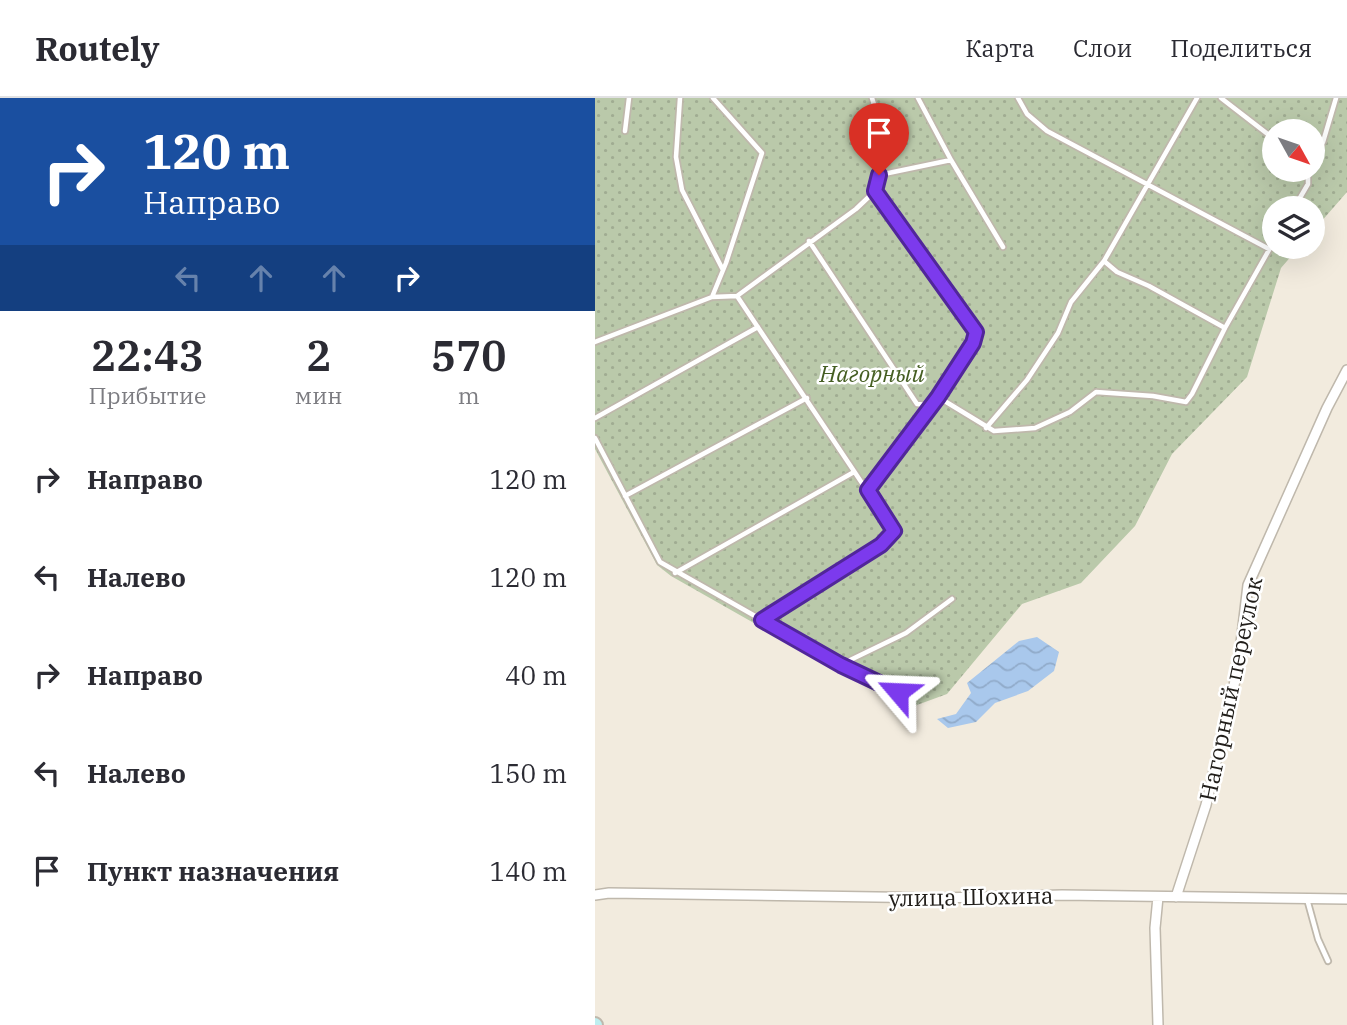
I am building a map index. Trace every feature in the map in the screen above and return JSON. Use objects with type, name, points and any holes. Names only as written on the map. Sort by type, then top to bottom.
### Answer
[{"type":"street","name":"Нагорный переулок","points":[[1177,897],[1206,805],[1235,681],[1248,584],[1327,408],[1347,370]]},
{"type":"street","name":"улица Шохина","points":[[595,895],[1347,898]]},
{"type":"street","points":[[1158,897],[1156,928],[1159,1025]]},
{"type":"lane","points":[[625,131],[629,98]]},
{"type":"lane","points":[[680,98],[676,156],[682,190],[723,271]]},
{"type":"lane","points":[[712,297],[762,153],[713,98]]},
{"type":"lane","points":[[595,342],[712,297],[737,296],[856,209],[875,191],[879,175],[877,114],[872,98]]},
{"type":"lane","points":[[918,98],[1003,247]]},
{"type":"lane","points":[[1018,98],[1027,114],[1047,131],[1262,245]]},
{"type":"lane","points":[[986,428],[1027,380],[1058,334],[1071,302],[1104,261],[1197,98]]},
{"type":"lane","points":[[1221,98],[1262,130]]},
{"type":"lane","points":[[1325,135],[1336,98]]},
{"type":"lane","points":[[879,175],[951,160]]},
{"type":"lane","points":[[868,490],[938,397],[973,343],[976,332],[875,191]]},
{"type":"lane","points":[[809,241],[917,404],[927,405],[938,397]]},
{"type":"lane","points":[[938,397],[994,431],[1035,428],[1070,412],[1096,392],[1153,396],[1186,402],[1263,259]]},
{"type":"lane","points":[[1104,261],[1117,272],[1149,286],[1225,328]]},
{"type":"lane","points":[[737,296],[894,531],[881,545],[762,620]]},
{"type":"lane","points":[[595,418],[758,327]]},
{"type":"lane","points":[[625,496],[807,398]]},
{"type":"lane","points":[[595,438],[660,562],[675,573],[841,665],[898,692]]},
{"type":"lane","points":[[675,573],[854,472]]},
{"type":"lane","points":[[841,665],[906,633],[952,599]]},
{"type":"lane","points":[[1307,898],[1318,939],[1328,961]]},
{"type":"green space","name":"Нагорный","points":[[595,98],[1347,98],[1347,192],[1325,217],[1325,196],[1262,196],[1262,259],[1289,259],[1281,268],[1247,377],[1172,454],[1135,526],[1081,583],[1022,604],[947,694],[906,709],[671,576],[657,565],[595,449]]},
{"type":"water","points":[[1037,637],[1059,652],[1054,671],[1028,691],[995,703],[976,722],[948,728],[937,719],[956,714],[971,693],[967,683],[1019,641]]},
{"type":"route","points":[[879,175],[875,191],[976,332],[973,343],[938,397],[868,490],[894,531],[881,545],[762,620],[841,665],[898,692]]}]
